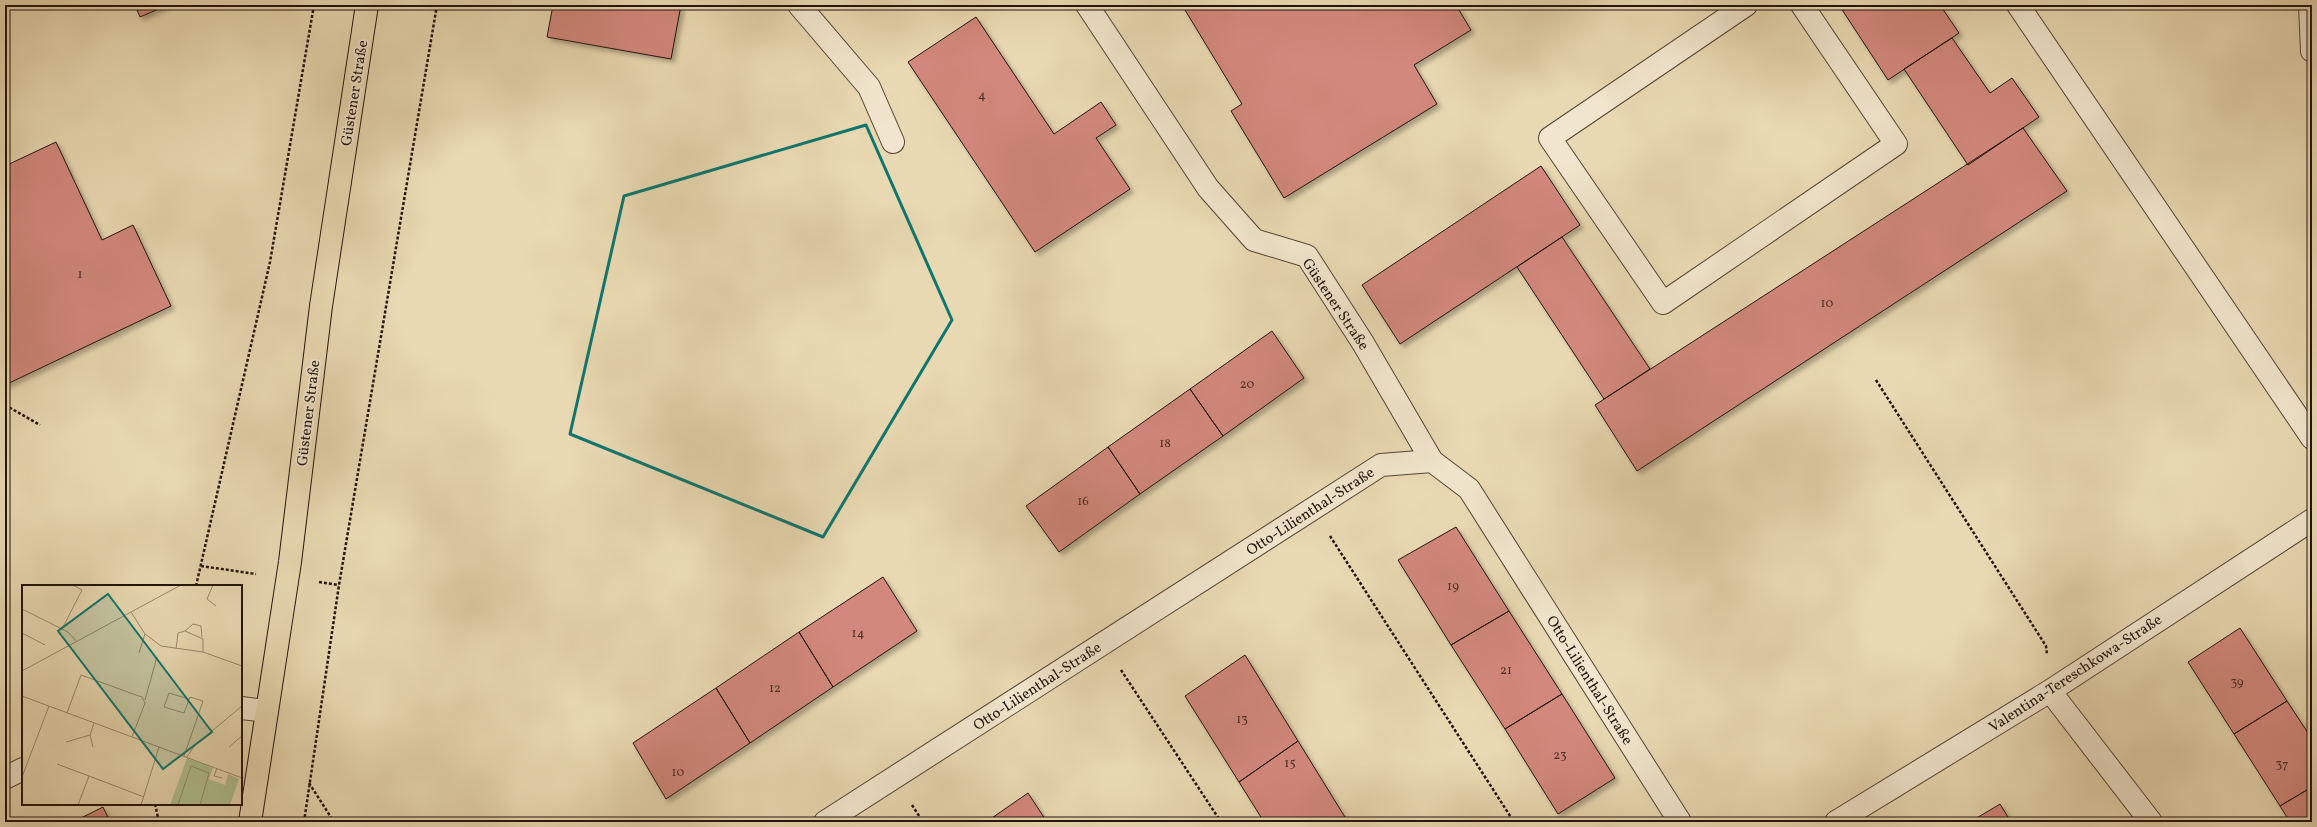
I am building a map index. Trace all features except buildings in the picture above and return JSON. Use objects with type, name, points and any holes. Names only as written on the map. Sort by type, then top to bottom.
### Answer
[{"type":"main road","name":"Güstener Straße","points":[[250,822],[290,562],[321,306],[367,5]]},
{"type":"street","points":[[799,5],[869,87],[893,142]]},
{"type":"street","name":"Güstener Straße","points":[[1087,5],[1208,188],[1254,240],[1307,256],[1363,343],[1432,461]]},
{"type":"street","points":[[1746,5],[1550,138],[1663,303],[1896,144],[1802,5]]},
{"type":"street","points":[[2018,5],[2312,438]]},
{"type":"street","points":[[2310,5],[2312,51]]},
{"type":"street","name":"Otto-Lilienthal-Straße","points":[[825,822],[1381,465],[1432,461],[1469,489],[1680,822]]},
{"type":"street","name":"Valentina-Tereschkowa-Straße","points":[[1836,822],[2050,691],[2312,520]]},
{"type":"street","points":[[2050,691],[2151,822]]},
{"type":"street","points":[[242,708],[268,711]]},
{"type":"path","points":[[196,585],[270,262],[314,5]]},
{"type":"path","points":[[304,822],[339,585],[438,5]]},
{"type":"path","points":[[1876,380],[2046,646],[2050,691]]},
{"type":"path","points":[[5,405],[40,425]]},
{"type":"path","points":[[1312,509],[1514,822]]},
{"type":"path","points":[[1104,643],[1221,822]]},
{"type":"path","points":[[309,783],[334,822]]},
{"type":"path","points":[[155,805],[159,822]]},
{"type":"highlighted area","points":[[866,125],[952,320],[823,537],[570,434],[624,196]]}]
